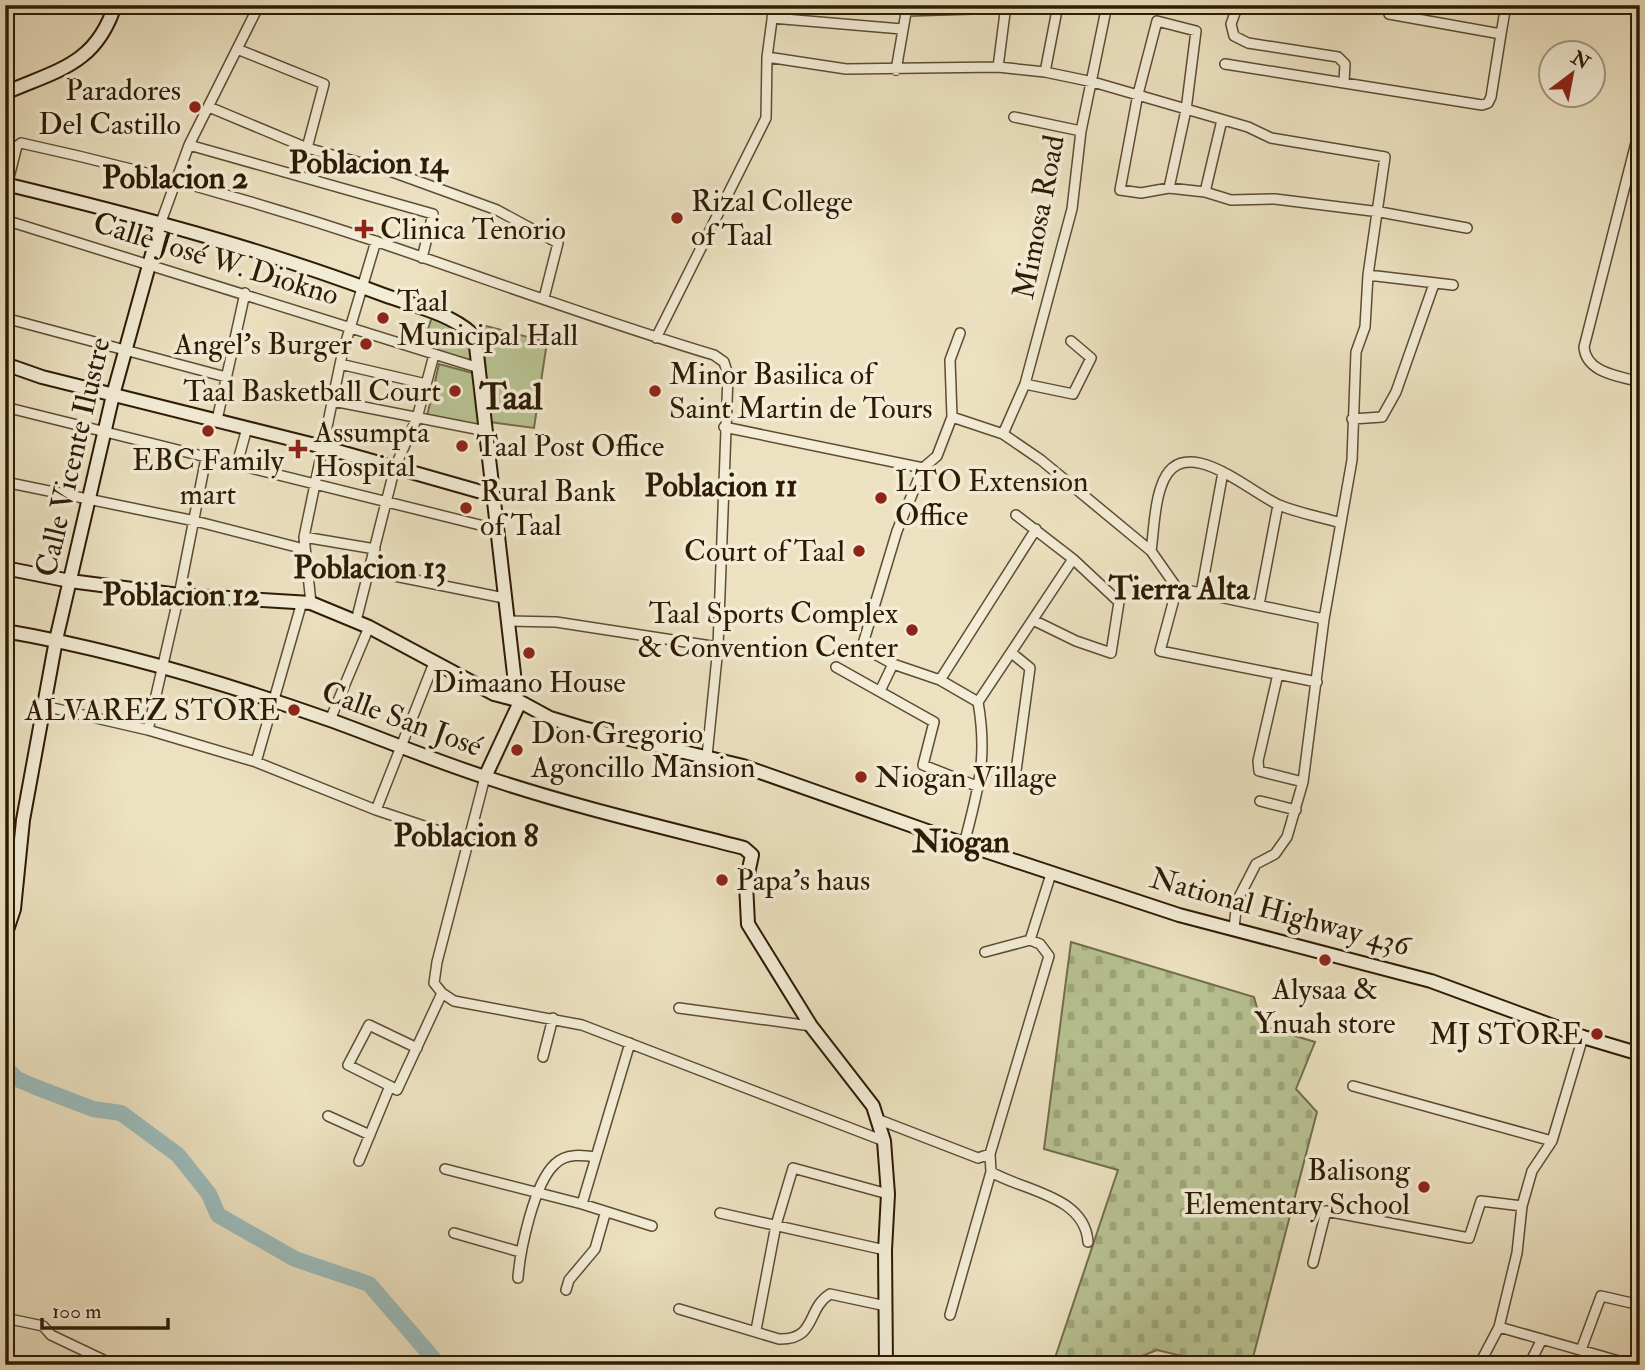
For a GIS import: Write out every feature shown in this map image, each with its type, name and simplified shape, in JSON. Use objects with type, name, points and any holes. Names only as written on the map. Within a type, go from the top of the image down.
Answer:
[{"type":"main road","points":[[5,93],[86,56],[96,45],[115,5]]},
{"type":"main road","points":[[6,185],[161,222],[361,286],[466,328],[475,338],[518,702],[485,778]]},
{"type":"main road","name":"Calle Vicente Ilustre","points":[[5,936],[14,909],[23,820],[56,640],[113,395],[147,264],[161,222]]},
{"type":"main road","points":[[5,364],[42,377],[323,447],[492,495]]},
{"type":"main road","name":"National Highway 436","points":[[5,568],[70,582],[179,595],[307,603],[369,627],[494,694],[518,702],[550,718],[707,756],[1179,915],[1431,981],[1583,1037],[1640,1054]]},
{"type":"main road","name":"Calle San José","points":[[5,631],[56,640],[162,668],[274,701],[485,778],[584,809],[744,848],[752,855],[746,883],[748,924],[811,1026]]},
{"type":"main road","points":[[811,1026],[873,1106],[884,1141],[888,1194],[885,1250],[886,1365]]},
{"type":"street","points":[[161,222],[189,145],[259,5]]},
{"type":"street","points":[[656,338],[765,118],[767,57],[775,5]]},
{"type":"street","points":[[1045,72],[1058,5]]},
{"type":"street","name":"Mimosa Road","points":[[1003,434],[1025,384],[1072,209],[1081,131],[1107,5]]},
{"type":"street","points":[[1238,5],[1231,24],[1234,36],[1248,43],[1338,57],[1346,64],[1344,82]]},
{"type":"street","points":[[1225,64],[1482,105],[1488,103],[1491,97],[1506,5]]},
{"type":"street","points":[[896,70],[907,8],[1006,7],[998,68]]},
{"type":"street","points":[[1389,14],[1501,34]]},
{"type":"street","points":[[772,18],[902,29]]},
{"type":"street","points":[[1169,188],[1186,110],[1196,31],[1157,22],[1138,94],[1120,190],[1141,193],[1169,188],[1205,192],[1231,200],[1275,199],[1380,212],[1467,228]]},
{"type":"street","points":[[237,49],[324,84],[307,148]]},
{"type":"street","points":[[767,57],[846,69],[998,68],[1045,72],[1138,94],[1271,138],[1385,157],[1380,212],[1368,275],[1365,327],[1356,352],[1352,460],[1324,619],[1303,782],[1287,837],[1275,854],[1256,864],[1237,901],[1234,928]]},
{"type":"street","points":[[209,107],[307,148],[387,170],[497,210],[558,243],[544,298]]},
{"type":"street","points":[[1014,117],[1081,131]]},
{"type":"street","points":[[1205,192],[1222,120]]},
{"type":"street","points":[[1640,127],[1584,346],[1587,359],[1598,370],[1640,382]]},
{"type":"street","points":[[6,185],[17,146],[21,143],[174,181],[376,241],[656,338],[714,355],[724,362],[728,375],[718,647],[707,756]]},
{"type":"street","points":[[189,145],[433,214],[422,258]]},
{"type":"street","name":"Calle José W. Diokno","points":[[5,220],[479,368]]},
{"type":"street","points":[[256,762],[307,603],[304,537],[349,327],[376,241]]},
{"type":"street","points":[[1368,275],[1453,285]]},
{"type":"street","points":[[1352,419],[1382,417],[1396,392],[1434,284]]},
{"type":"street","points":[[217,420],[245,293]]},
{"type":"street","points":[[5,318],[124,352],[226,377]]},
{"type":"street","points":[[961,333],[950,360],[952,417],[937,456],[923,468],[897,530],[862,647],[916,674],[940,680],[978,702]]},
{"type":"street","points":[[1025,384],[1073,394],[1091,358],[1071,341]]},
{"type":"street","points":[[356,621],[395,467],[418,418],[434,355]]},
{"type":"street","points":[[340,364],[426,384]]},
{"type":"street","points":[[333,401],[486,431]]},
{"type":"street","points":[[5,407],[496,528]]},
{"type":"street","points":[[952,417],[1003,434],[1041,460],[1151,551],[1177,588],[1324,619]]},
{"type":"street","points":[[724,427],[923,468]]},
{"type":"street","points":[[237,464],[247,428]]},
{"type":"street","points":[[148,730],[195,521],[206,458]]},
{"type":"street","points":[[1151,551],[1161,485],[1175,467],[1189,462],[1205,462],[1278,505],[1341,523]]},
{"type":"street","points":[[1201,593],[1223,472]]},
{"type":"street","points":[[5,482],[195,521],[304,549]]},
{"type":"street","points":[[1259,605],[1278,505]]},
{"type":"street","points":[[1016,515],[1073,559],[1119,602],[1111,653],[1076,641],[1033,620]]},
{"type":"street","points":[[940,680],[1036,528]]},
{"type":"street","points":[[304,537],[375,549]]},
{"type":"street","points":[[964,844],[983,771],[984,736],[978,702],[1013,654],[1073,559]]},
{"type":"street","points":[[370,571],[504,598]]},
{"type":"street","points":[[1177,588],[1160,651],[1317,682]]},
{"type":"street","points":[[507,621],[556,622],[718,647]]},
{"type":"street","points":[[330,720],[369,627]]},
{"type":"street","points":[[983,771],[1016,771],[1030,668],[1013,654]]},
{"type":"street","points":[[376,810],[434,663]]},
{"type":"street","points":[[880,691],[893,664]]},
{"type":"street","points":[[836,667],[934,722],[923,765],[979,788]]},
{"type":"street","points":[[1278,674],[1258,761],[1259,771],[1303,782]]},
{"type":"street","points":[[44,706],[148,730],[256,762],[376,810],[466,840]]},
{"type":"street","points":[[485,778],[466,840],[436,962],[434,983],[442,993],[470,1005],[526,1016],[553,1018],[630,1043],[884,1141]]},
{"type":"street","points":[[1260,801],[1296,810]]},
{"type":"street","points":[[1030,940],[1051,874]]},
{"type":"street","points":[[950,1315],[991,1172],[990,1154],[1049,956],[1040,944],[1030,940],[985,952]]},
{"type":"street","points":[[417,1048],[369,1025],[348,1065],[397,1090],[417,1048],[442,993]]},
{"type":"street","points":[[680,1008],[811,1026]]},
{"type":"street","points":[[543,1057],[553,1018]]},
{"type":"street","points":[[1479,1365],[1499,1327],[1517,1253],[1522,1206],[1532,1171],[1552,1141],[1583,1037]]},
{"type":"street","points":[[582,1204],[630,1043]]},
{"type":"street","points":[[359,1161],[390,1086]]},
{"type":"street","points":[[1353,1086],[1552,1141]]},
{"type":"street","points":[[328,1116],[370,1135]]},
{"type":"street","points":[[877,1119],[978,1158],[990,1154]]},
{"type":"street","points":[[517,1278],[520,1252],[537,1194],[555,1163],[576,1154],[596,1157]]},
{"type":"street","points":[[756,1330],[776,1225],[793,1168],[888,1194]]},
{"type":"street","points":[[445,1169],[582,1204],[605,1214],[652,1226]]},
{"type":"street","points":[[991,1172],[1077,1212],[1087,1229],[1088,1242]]},
{"type":"street","points":[[1313,1263],[1326,1211],[1469,1238],[1481,1201],[1522,1206]]},
{"type":"street","points":[[720,1213],[885,1250]]},
{"type":"street","points":[[566,1290],[569,1280],[595,1249],[605,1214]]},
{"type":"street","points":[[454,1233],[520,1252]]},
{"type":"street","points":[[679,1309],[779,1339],[792,1339],[804,1332],[823,1298],[830,1294],[886,1306]]},
{"type":"street","points":[[1581,1350],[1601,1296],[1640,1305]]},
{"type":"street","points":[[5,1318],[43,1326],[51,1335],[114,1365]]},
{"type":"street","points":[[1499,1327],[1633,1365]]},
{"type":"street","points":[[1529,1365],[1542,1339]]},
{"type":"green space","points":[[432,317],[458,328],[470,339],[472,361],[422,347]]},
{"type":"green space","points":[[482,325],[547,342],[534,428],[490,422]]},
{"type":"green space","points":[[439,364],[476,374],[482,428],[427,416]]},
{"type":"green space","points":[[1071,942],[1254,997],[1262,1026],[1315,1042],[1296,1089],[1317,1112],[1251,1365],[1220,1365],[1157,1350],[1119,1365],[1055,1358],[1118,1170],[1044,1149]]},
{"type":"waterway","points":[[5,1067],[17,1079],[33,1086],[93,1109],[121,1113],[178,1155],[209,1194],[218,1215],[295,1259],[369,1284],[439,1365]]},
{"type":"place","name":"Paradores Del Castillo","points":[[195,107]]},
{"type":"place","name":"Rizal College of Taal","points":[[677,218]]},
{"type":"place","name":"Clinica Tenorio","points":[[364,229]]},
{"type":"place","name":"Taal Municipal Hall","points":[[383,318]]},
{"type":"place","name":"Angel's Burger","points":[[366,344]]},
{"type":"place","name":"Taal Basketball Court","points":[[455,391]]},
{"type":"place","name":"Minor Basilica of Saint Martin de Tours","points":[[655,391]]},
{"type":"place","name":"EBC Family mart","points":[[208,431]]},
{"type":"place","name":"Taal Post Office","points":[[462,446]]},
{"type":"place","name":"Assumpta Hospital","points":[[298,449]]},
{"type":"place","name":"LTO Extension Office","points":[[881,498]]},
{"type":"place","name":"Rural Bank of Taal","points":[[466,508]]},
{"type":"place","name":"Court of Taal","points":[[859,551]]},
{"type":"place","name":"Taal Sports Complex & Convention Center","points":[[912,630]]},
{"type":"place","name":"Dimaano House","points":[[529,653]]},
{"type":"place","name":"ALVAREZ STORE","points":[[294,710]]},
{"type":"place","name":"Don Gregorio Agoncillo Mansion","points":[[517,750]]},
{"type":"place","name":"Niogan Village","points":[[861,777]]},
{"type":"place","name":"Papa's haus","points":[[722,880]]},
{"type":"place","name":"Alysaa & Ynuah store","points":[[1325,960]]},
{"type":"place","name":"MJ STORE","points":[[1597,1034]]},
{"type":"place","name":"Balisong Elementary School","points":[[1424,1187]]},
{"type":"district","name":"Poblacion 14","points":[[368,163]]},
{"type":"district","name":"Poblacion 2","points":[[175,178]]},
{"type":"district","name":"Taal","points":[[511,397]]},
{"type":"district","name":"Poblacion 11","points":[[721,486]]},
{"type":"district","name":"Poblacion 13","points":[[370,568]]},
{"type":"district","name":"Tierra Alta","points":[[1179,589]]},
{"type":"district","name":"Poblacion 12","points":[[181,595]]},
{"type":"district","name":"Poblacion 8","points":[[466,836]]},
{"type":"district","name":"Niogan","points":[[961,842]]}]
